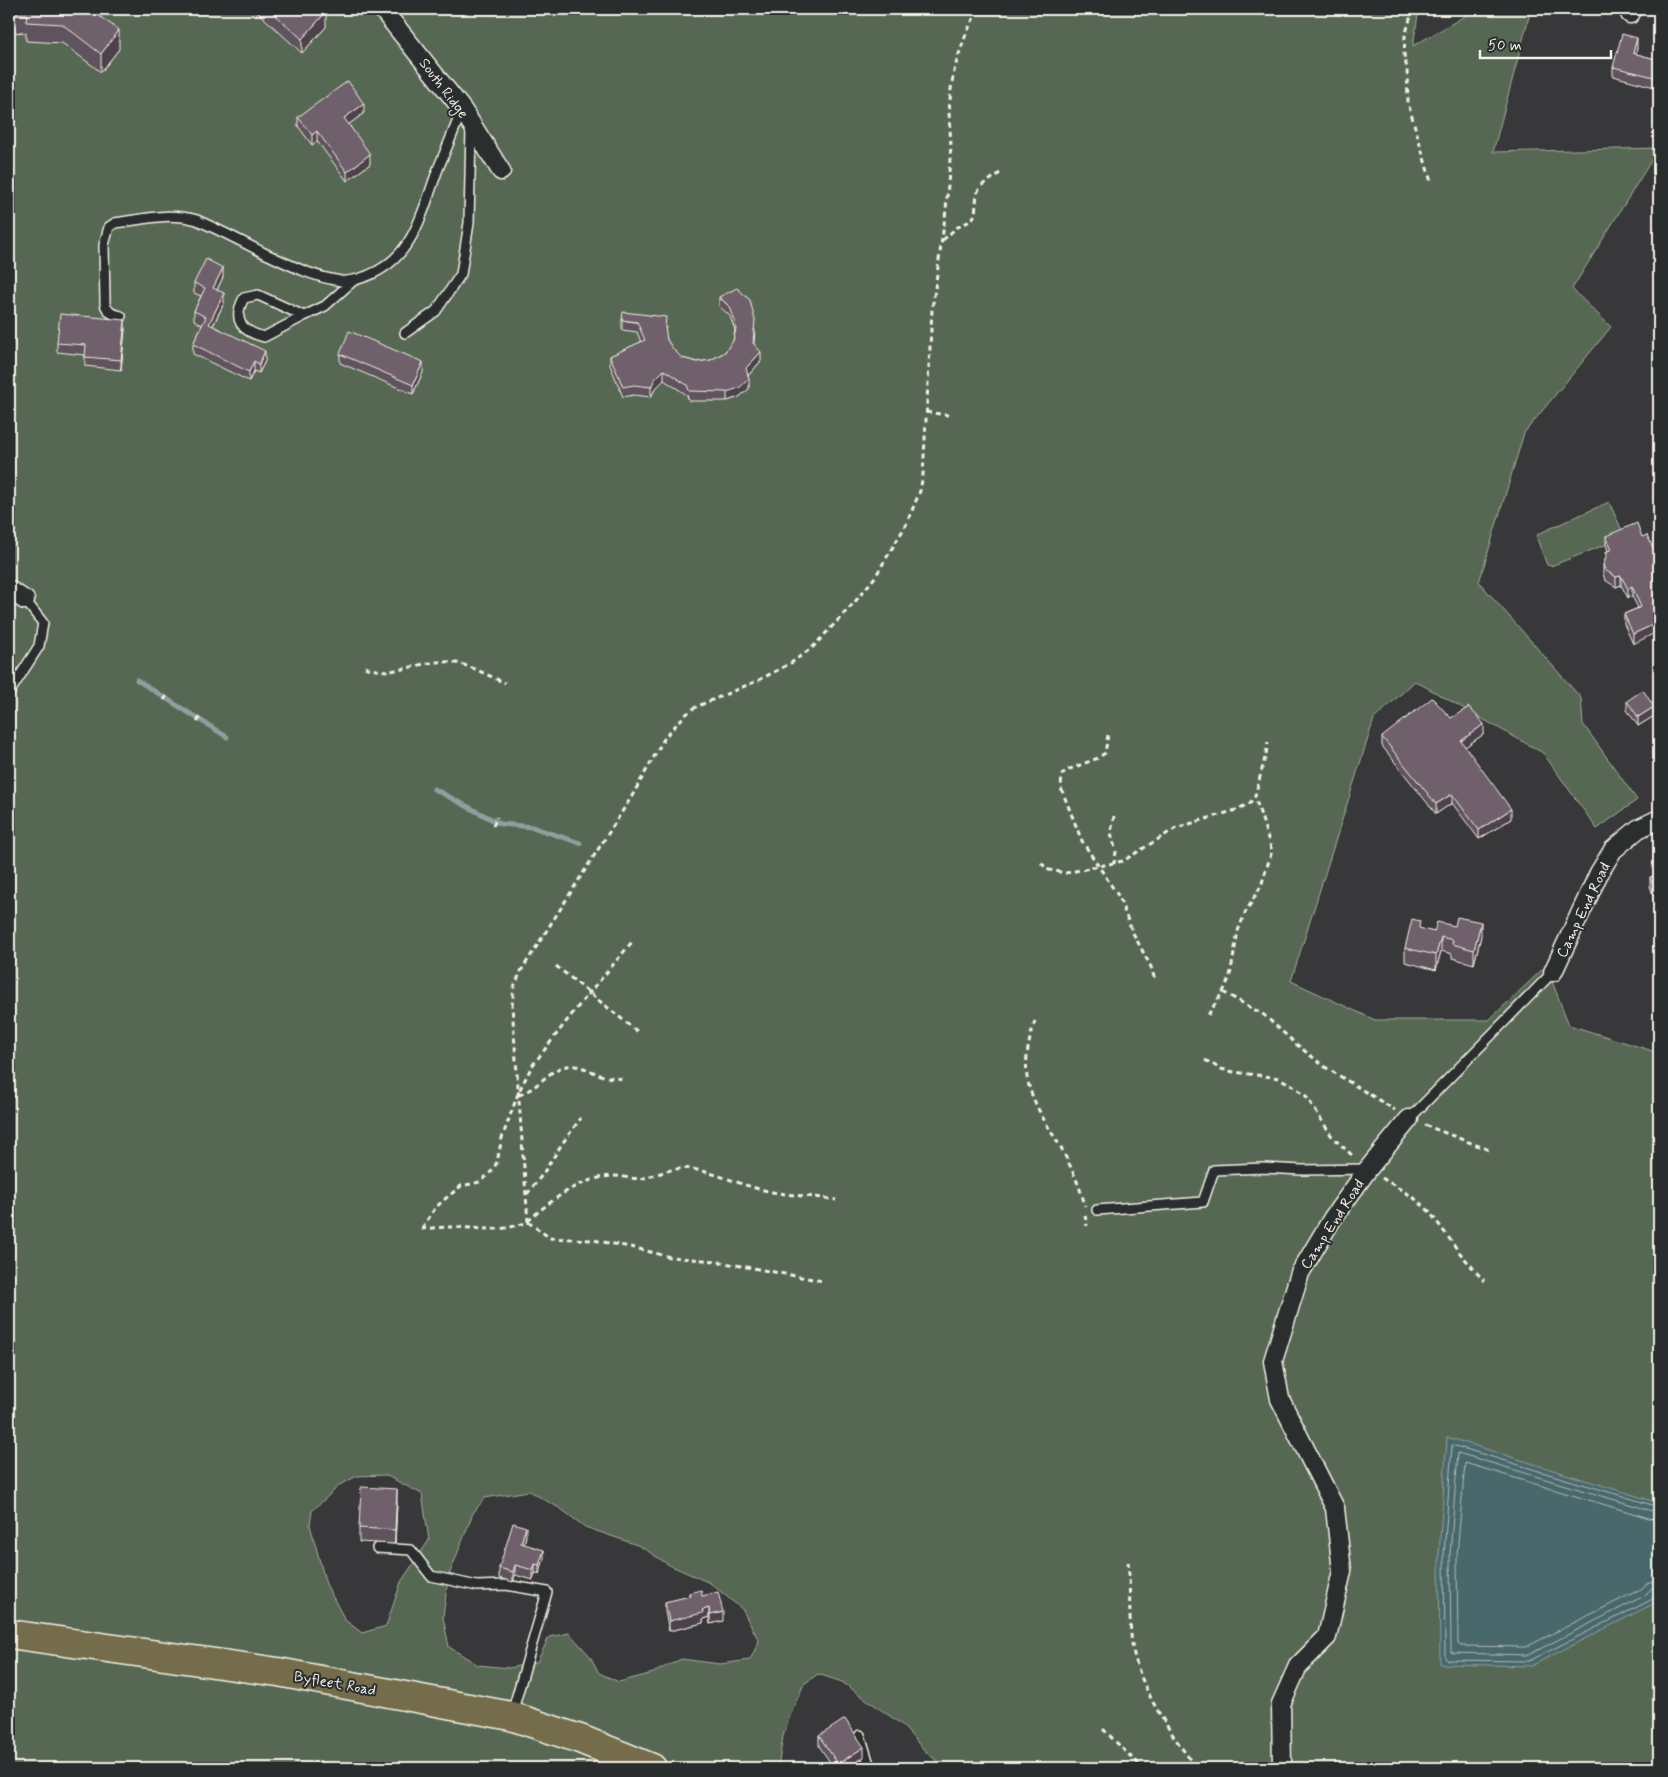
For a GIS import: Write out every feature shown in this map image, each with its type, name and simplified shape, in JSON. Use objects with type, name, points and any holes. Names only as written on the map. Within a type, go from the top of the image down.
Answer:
[{"type":"main road","name":"Byfleet Road","points":[[9,1634],[278,1672],[511,1716],[580,1739],[637,1765]]},
{"type":"street","name":"South Ridge","points":[[382,9],[466,116],[501,171]]},
{"type":"street","points":[[9,590],[25,600]]},
{"type":"street","name":"Camp End Road","points":[[1553,972],[1599,873],[1613,850],[1638,828],[1659,819]]},
{"type":"street","name":"Camp End Road","points":[[1282,1768],[1282,1704],[1298,1666],[1327,1637],[1342,1571],[1335,1508],[1280,1399],[1273,1362],[1300,1273],[1332,1219],[1368,1169],[1409,1119]]},
{"type":"lane","points":[[121,316],[107,311],[105,304],[104,245],[106,232],[115,223],[165,215],[181,216],[197,220],[302,271],[342,281],[353,281],[377,272],[392,262],[415,232],[439,167],[454,134],[466,116]]},
{"type":"lane","points":[[405,333],[436,311],[461,274],[469,223],[466,116]]},
{"type":"lane","points":[[304,316],[258,295],[244,298],[238,315],[240,324],[245,330],[264,337],[325,306],[353,281]]},
{"type":"lane","points":[[9,693],[38,646],[43,623],[25,600]]},
{"type":"lane","name":"Camp End Road","points":[[1409,1119],[1553,972]]},
{"type":"lane","points":[[1097,1210],[1203,1202],[1214,1170],[1263,1168],[1302,1170],[1368,1169]]},
{"type":"lane","points":[[377,1548],[411,1550],[431,1576],[477,1586],[506,1584],[547,1592],[511,1716]]},
{"type":"lane","points":[[860,1735],[869,1764],[868,1768]]},
{"type":"path","points":[[528,1222],[512,1006],[514,988],[521,971],[632,796],[665,737],[685,715],[696,707],[758,680],[791,663],[813,647],[854,603],[875,577],[906,525],[920,491],[923,475],[934,287],[943,240],[951,146],[950,112],[954,70],[966,34],[978,9]]},
{"type":"path","points":[[1413,9],[1405,36],[1404,55],[1407,69],[1408,103],[1431,182]]},
{"type":"path","points":[[943,240],[956,228],[970,221],[975,215],[977,194],[981,186],[1000,173]]},
{"type":"path","points":[[926,412],[948,415]]},
{"type":"path","points":[[365,667],[387,672],[438,662],[452,662],[505,683]]},
{"type":"path","points":[[164,700],[167,695]]},
{"type":"path","points":[[197,722],[200,717]]},
{"type":"path","points":[[1108,735],[1105,753],[1098,758],[1065,771],[1062,775],[1061,788],[1082,841],[1119,897],[1132,931],[1151,967],[1155,980]]},
{"type":"path","points":[[1041,863],[1049,870],[1066,873],[1114,864],[1139,852],[1176,828],[1236,810],[1250,802],[1255,796],[1268,742]]},
{"type":"path","points":[[1208,1015],[1223,992],[1230,976],[1238,931],[1245,913],[1262,886],[1272,851],[1255,796]]},
{"type":"path","points":[[1114,816],[1111,833],[1116,852],[1114,864]]},
{"type":"path","points":[[492,826],[497,817]]},
{"type":"path","points":[[632,942],[532,1066],[519,1091],[493,1170],[480,1182],[461,1186],[436,1207],[421,1229],[454,1227],[498,1230],[513,1227],[528,1222],[560,1196],[584,1183],[614,1176],[641,1179],[670,1170],[690,1169],[768,1192],[836,1200]]},
{"type":"path","points":[[556,966],[638,1032]]},
{"type":"path","points":[[1223,992],[1264,1015],[1325,1067],[1409,1119],[1489,1150]]},
{"type":"path","points":[[1034,1021],[1029,1040],[1027,1078],[1036,1104],[1059,1145],[1080,1189],[1085,1205],[1087,1226]]},
{"type":"path","points":[[1205,1060],[1234,1072],[1279,1078],[1306,1096],[1333,1138],[1368,1169],[1413,1197],[1429,1211],[1460,1253],[1484,1281]]},
{"type":"path","points":[[519,1096],[530,1091],[558,1068],[569,1066],[584,1067],[604,1076],[623,1079]]},
{"type":"path","points":[[527,1195],[581,1118]]},
{"type":"path","points":[[528,1222],[550,1238],[593,1240],[670,1257],[714,1261],[823,1281]]},
{"type":"path","points":[[1128,1562],[1133,1650],[1140,1675],[1164,1720],[1196,1768]]},
{"type":"path","points":[[1103,1729],[1134,1760],[1146,1768]]},
{"type":"green space","points":[[9,9],[1419,9],[1413,46],[1477,9],[1531,9],[1493,152],[1659,148],[1572,289],[1611,327],[1524,433],[1479,582],[1581,698],[1583,724],[1637,800],[1597,829],[1543,753],[1415,681],[1374,719],[1291,981],[1375,1020],[1489,1020],[1546,966],[1569,1025],[1659,1053],[1659,1768],[945,1768],[926,1752],[901,1724],[842,1682],[818,1674],[804,1684],[792,1710],[783,1736],[778,1768],[9,1768]],"holes":[[[385,1475],[422,1494],[429,1540],[401,1582],[386,1626],[362,1633],[345,1620],[326,1584],[310,1525],[312,1511],[340,1485],[357,1476]],[[529,1491],[561,1509],[585,1527],[640,1546],[669,1565],[710,1583],[742,1609],[759,1641],[750,1660],[720,1664],[681,1659],[653,1673],[619,1682],[599,1673],[590,1656],[569,1633],[549,1637],[537,1662],[509,1668],[478,1665],[449,1647],[443,1617],[448,1578],[473,1513],[485,1498]]]},
{"type":"green space","points":[[1609,502],[1625,537],[1551,566],[1547,565],[1537,539],[1538,534]]},
{"type":"water","points":[[1447,1437],[1659,1503],[1659,1595],[1655,1603],[1531,1666],[1440,1664],[1439,1554]]},
{"type":"building","points":[[9,9],[89,9],[119,30],[101,54],[62,24],[26,22],[27,14],[9,13]]},
{"type":"building","points":[[269,9],[322,9],[326,12],[302,39]]},
{"type":"building","points":[[1622,34],[1637,38],[1633,53],[1659,60],[1658,78],[1613,67]]},
{"type":"building","points":[[348,81],[364,104],[344,118],[370,154],[347,172],[317,131],[312,135],[298,117]]},
{"type":"building","points":[[206,259],[223,268],[213,288],[224,293],[209,324],[265,351],[259,364],[254,361],[249,372],[193,344],[206,317],[194,311],[205,288],[194,283]]},
{"type":"building","points":[[737,288],[750,300],[755,320],[753,343],[761,352],[746,368],[749,379],[739,388],[727,392],[689,391],[687,385],[664,370],[655,379],[651,387],[634,385],[623,387],[610,356],[645,340],[637,322],[622,320],[623,312],[666,317],[667,340],[682,358],[697,362],[711,360],[725,352],[733,341],[736,329],[735,321],[730,307],[719,297]]},
{"type":"building","points":[[60,314],[125,320],[121,360],[85,357],[86,345],[57,343]]},
{"type":"building","points":[[349,331],[423,362],[413,385],[340,354]]},
{"type":"building","points":[[1637,523],[1642,537],[1647,535],[1658,559],[1653,562],[1659,575],[1659,622],[1633,634],[1624,614],[1641,607],[1632,586],[1628,589],[1621,576],[1616,577],[1605,570],[1603,565],[1607,555],[1606,552],[1612,549],[1606,536]]},
{"type":"building","points":[[1643,690],[1654,707],[1638,717],[1627,701]]},
{"type":"building","points":[[1432,698],[1451,718],[1469,707],[1484,724],[1461,741],[1511,809],[1479,830],[1452,794],[1436,804],[1382,737]]},
{"type":"building","points":[[1659,874],[1659,904],[1650,877]]},
{"type":"building","points":[[1457,917],[1481,922],[1474,950],[1452,944],[1453,940],[1441,937],[1436,955],[1405,948],[1412,919],[1420,921],[1419,928],[1434,932],[1437,922],[1455,926]]},
{"type":"building","points":[[361,1487],[397,1489],[395,1530],[359,1528]]},
{"type":"building","points":[[513,1523],[526,1527],[521,1543],[544,1550],[539,1565],[535,1564],[533,1570],[515,1565],[513,1572],[499,1568]]},
{"type":"building","points":[[701,1590],[702,1596],[718,1592],[723,1612],[710,1615],[709,1608],[702,1610],[703,1613],[669,1621],[665,1602],[690,1596],[689,1593]]},
{"type":"building","points":[[845,1719],[864,1747],[838,1764],[819,1736]]},
{"type":"waterway","points":[[137,680],[227,737]]},
{"type":"waterway","points":[[434,789],[501,824],[532,827],[580,843]]}]
